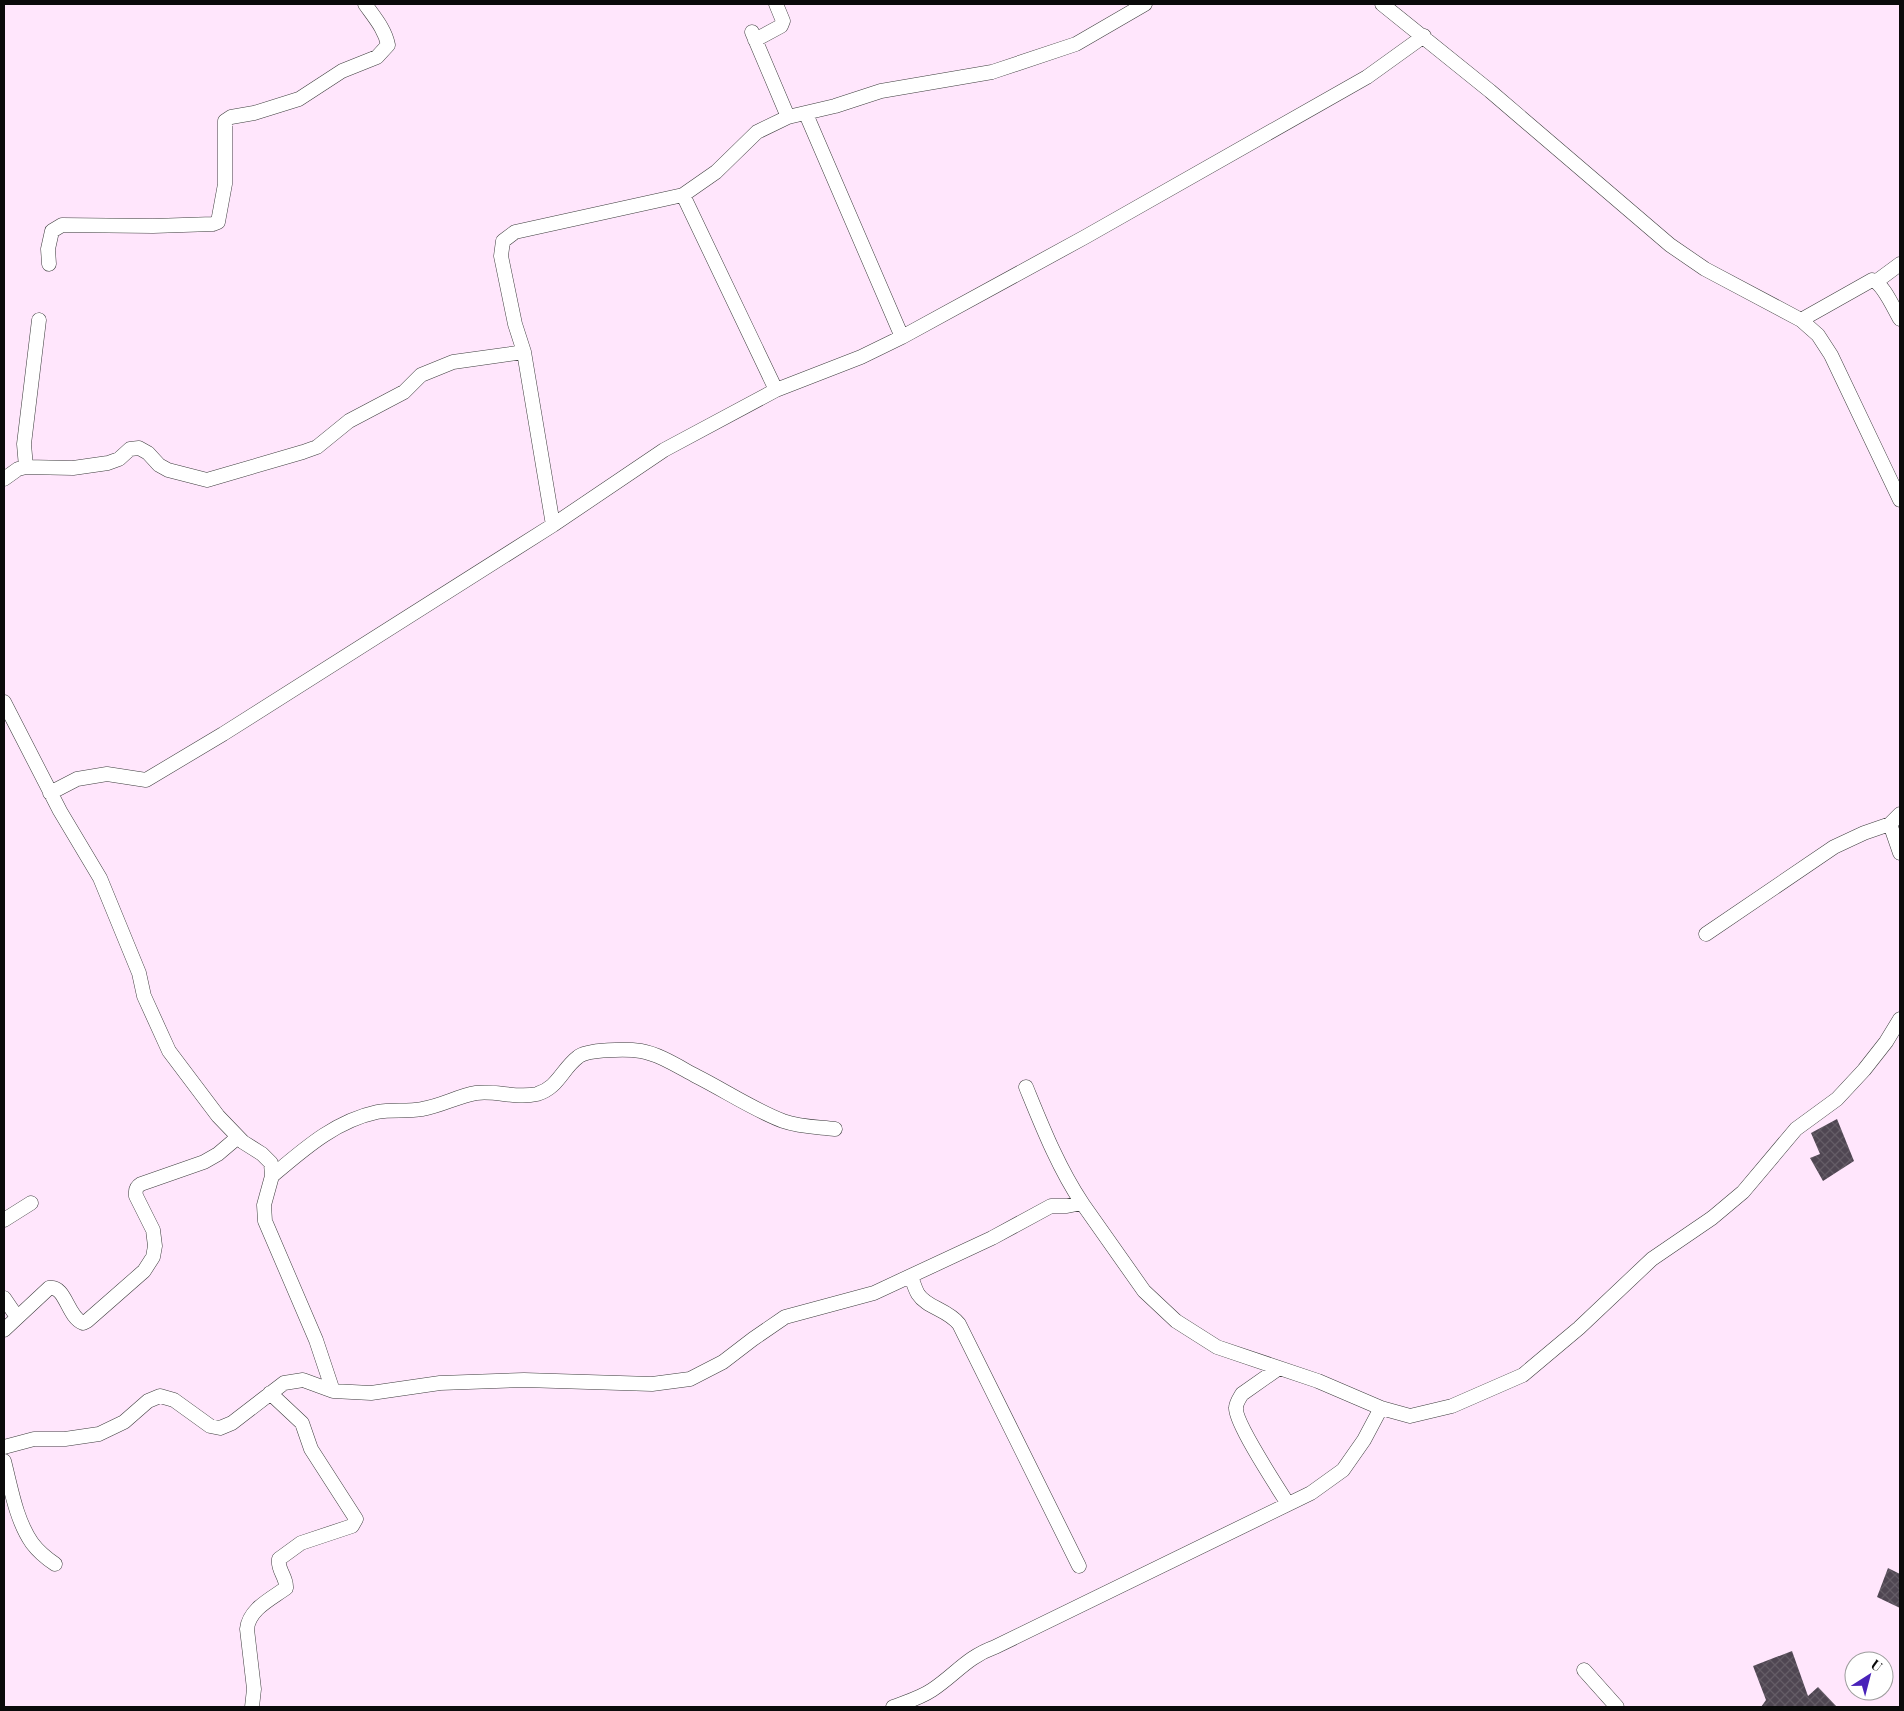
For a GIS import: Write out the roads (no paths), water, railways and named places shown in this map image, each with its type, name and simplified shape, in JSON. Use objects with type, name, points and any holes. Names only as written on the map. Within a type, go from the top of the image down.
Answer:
[{"type":"street","points":[[49,264],[48,249],[52,231],[62,225],[152,226],[213,224],[218,222],[224,184],[225,121],[232,117],[254,113],[299,99],[342,71],[377,57],[388,46],[387,40],[379,24],[365,4]]},
{"type":"street","points":[[776,4],[783,21],[781,26],[753,36],[788,118]]},
{"type":"street","points":[[553,525],[524,352],[514,324],[501,256],[504,241],[515,232],[683,195],[716,172],[757,132],[788,118],[881,90],[992,72],[1076,44],[1145,4]]},
{"type":"street","points":[[1382,4],[1424,36],[1670,245],[1705,269],[1801,320],[1818,335],[1831,355],[1900,500]]},
{"type":"street","points":[[50,793],[77,780],[107,774],[146,780],[223,734],[553,525],[664,450],[776,390],[860,357],[902,338],[1367,77],[1424,36]]},
{"type":"street","points":[[806,114],[902,338]]},
{"type":"street","points":[[683,195],[776,390]]},
{"type":"street","points":[[1801,320],[1872,280],[1877,281],[1900,264]]},
{"type":"street","points":[[1877,281],[1900,318]]},
{"type":"street","points":[[26,467],[24,444],[39,320]]},
{"type":"street","points":[[4,479],[18,469],[26,467],[74,468],[108,463],[119,459],[130,449],[139,448],[168,470],[207,480],[317,447],[349,420],[404,392],[421,375],[445,365],[453,362],[524,352]]},
{"type":"street","points":[[4,702],[50,793],[100,878],[139,973],[144,996],[169,1051],[218,1116],[243,1142],[262,1154],[271,1163],[272,1176],[264,1205],[265,1221],[316,1340],[333,1391]]},
{"type":"street","points":[[1706,934],[1834,847],[1864,833],[1890,824],[1900,814]]},
{"type":"street","points":[[1890,824],[1900,854]]},
{"type":"street","points":[[1026,1087],[1046,1136],[1071,1186],[1144,1291],[1176,1321],[1217,1347],[1318,1381],[1381,1408],[1410,1416],[1452,1406],[1523,1375],[1579,1328],[1652,1259],[1712,1218],[1743,1192],[1796,1129],[1837,1098],[1864,1070],[1886,1042],[1900,1019]]},
{"type":"street","points":[[272,1176],[318,1138],[360,1116],[379,1112],[424,1109],[477,1093],[512,1096],[534,1094],[548,1090],[577,1058],[586,1053],[642,1051],[685,1070],[783,1121],[802,1126],[835,1129]]},
{"type":"street","points":[[4,1330],[48,1288],[52,1287],[60,1291],[75,1319],[83,1323],[87,1321],[144,1271],[154,1257],[153,1230],[136,1196],[135,1190],[137,1187],[204,1162],[218,1154],[238,1136]]},
{"type":"street","points":[[4,1447],[34,1439],[65,1439],[99,1434],[124,1422],[148,1401],[160,1396],[174,1400],[210,1426],[220,1428],[232,1423],[284,1383],[303,1380],[333,1391],[371,1393],[440,1383],[524,1380],[652,1384],[690,1379],[723,1362],[785,1317],[874,1293],[992,1238],[1051,1206],[1067,1206],[1082,1202]]},
{"type":"street","points":[[4,1220],[31,1203]]},
{"type":"street","points":[[911,1276],[916,1291],[923,1300],[950,1314],[959,1324],[1079,1566]]},
{"type":"street","points":[[4,1298],[17,1317]]},
{"type":"street","points":[[1279,1368],[1242,1394],[1236,1410],[1246,1434],[1288,1504]]},
{"type":"street","points":[[252,1707],[254,1689],[247,1628],[248,1620],[252,1613],[286,1588],[286,1583],[279,1566],[279,1559],[301,1543],[352,1526],[356,1519],[311,1449],[302,1422],[270,1393]]},
{"type":"street","points":[[893,1707],[932,1690],[965,1662],[981,1652],[996,1647],[1311,1493],[1343,1470],[1364,1440],[1381,1408]]},
{"type":"street","points":[[4,1461],[22,1524],[31,1541],[40,1552],[55,1564]]},
{"type":"street","points":[[1584,1670],[1617,1707]]}]
